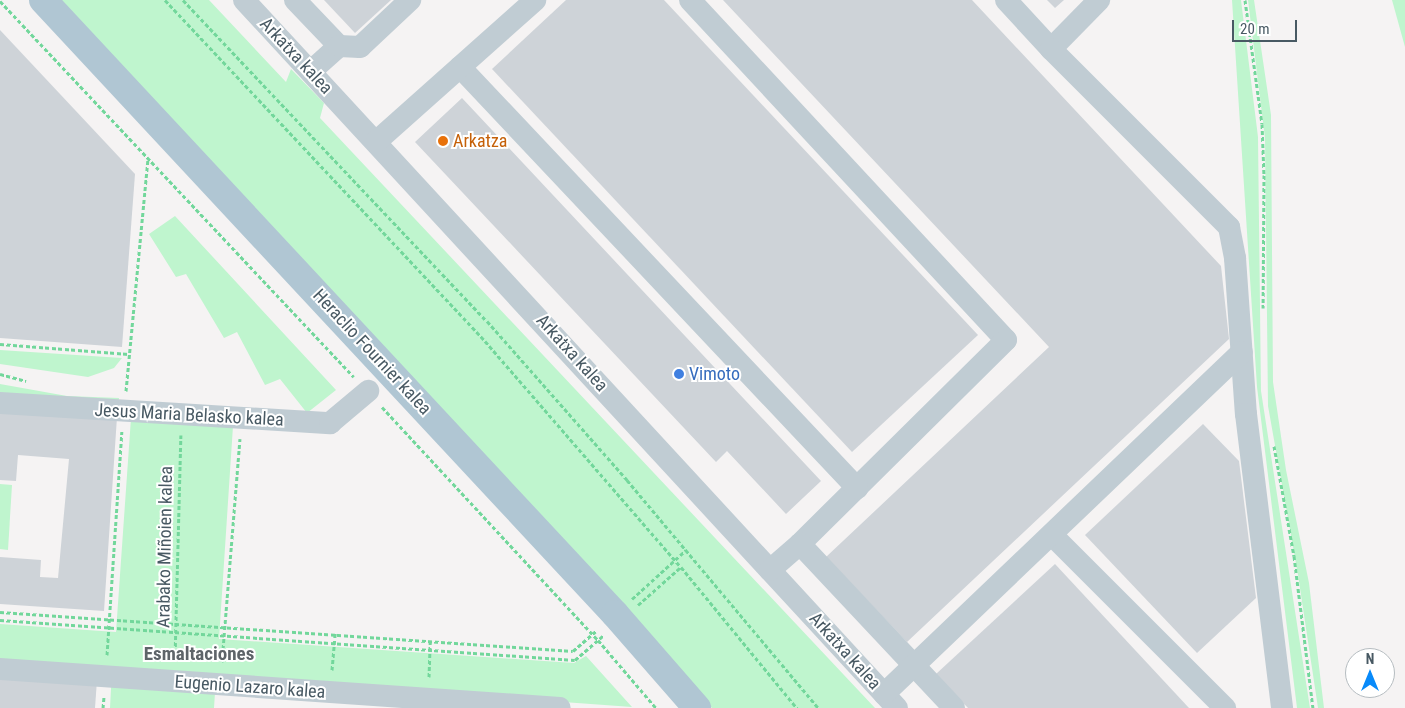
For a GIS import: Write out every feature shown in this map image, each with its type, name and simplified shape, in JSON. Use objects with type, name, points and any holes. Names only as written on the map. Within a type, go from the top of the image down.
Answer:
[{"type":"main road","name":"Heraclio Fournier kalea","points":[[42,0],[618,617],[697,708]]},
{"type":"street","name":"Arkatxa kalea","points":[[244,0],[377,141],[890,701]]},
{"type":"street","points":[[295,0],[339,46],[360,47],[410,0]]},
{"type":"street","points":[[377,141],[535,0]]},
{"type":"street","points":[[690,0],[1006,340],[800,544],[770,570]]},
{"type":"street","points":[[1006,0],[1051,49],[1229,227],[1235,258],[1242,352],[1282,708]]},
{"type":"street","points":[[1051,49],[1099,0]]},
{"type":"street","points":[[311,72],[339,46]]},
{"type":"street","points":[[460,67],[857,488]]},
{"type":"street","points":[[890,701],[915,666],[1242,352]]},
{"type":"street","name":"Jesus Maria Belasko kalea","points":[[0,403],[330,423],[368,392]]},
{"type":"street","points":[[1052,535],[1226,708]]},
{"type":"street","points":[[800,544],[954,708]]},
{"type":"street","name":"Eugenio Lazaro kalea","points":[[0,669],[560,708]]},
{"type":"path","points":[[164,0],[485,341],[681,567],[797,708]]},
{"type":"path","points":[[183,0],[487,322],[686,550],[818,708]]},
{"type":"path","points":[[1244,0],[1262,124],[1264,175],[1263,313]]},
{"type":"path","points":[[0,2],[368,392],[598,640],[656,708]]},
{"type":"path","points":[[0,344],[129,354]]},
{"type":"path","name":"Arabako Miñoien kalea","points":[[172,681],[178,632],[182,415]]},
{"type":"path","points":[[221,685],[241,419]]},
{"type":"path","points":[[1273,439],[1294,556],[1313,708]]},
{"type":"path","points":[[0,620],[574,660],[598,640],[618,617],[686,550]]},
{"type":"path","points":[[0,612],[573,651],[592,634],[618,617],[681,567]]},
{"type":"path","points":[[428,699],[430,641]]},
{"type":"green space","points":[[60,0],[209,0],[286,82],[291,69],[324,103],[320,118],[875,708],[712,708],[636,619]]},
{"type":"green space","points":[[1232,0],[1241,0],[1258,137],[1261,391],[1310,708],[1297,708],[1257,387]]},
{"type":"green space","points":[[1248,0],[1254,0],[1271,115],[1273,382],[1286,470],[1309,583],[1324,708],[1318,708],[1298,575],[1268,406],[1265,138]]},
{"type":"green space","points":[[1392,0],[1405,0],[1405,47]]},
{"type":"green space","points":[[175,216],[336,390],[307,413],[280,379],[265,385],[237,332],[224,338],[186,274],[176,277],[149,234]]},
{"type":"green space","points":[[0,350],[122,358],[114,368],[88,377],[0,364]]},
{"type":"green space","points":[[0,384],[67,396],[119,398],[118,406],[0,397]]},
{"type":"green space","points":[[131,418],[233,426],[219,639],[574,663],[586,656],[632,707],[216,677],[214,708],[110,708],[112,670],[0,662],[0,624],[116,632]]},
{"type":"green space","points":[[0,484],[12,485],[8,550],[0,549]]},
{"type":"building","points":[[324,0],[391,0],[355,33]]},
{"type":"building","points":[[566,0],[664,0],[978,335],[852,452],[492,69]]},
{"type":"building","points":[[723,0],[972,0],[1221,266],[1229,339],[907,642],[826,557],[1049,347]]},
{"type":"building","points":[[1047,0],[1064,0],[1055,8]]},
{"type":"building","points":[[0,30],[135,174],[122,347],[0,338]]},
{"type":"building","points":[[462,98],[821,481],[786,514],[727,451],[716,462],[415,142]]},
{"type":"building","points":[[0,409],[117,417],[104,611],[0,604],[0,557],[41,560],[40,577],[58,578],[69,459],[18,455],[16,481],[0,480]]},
{"type":"building","points":[[1203,424],[1239,461],[1256,598],[1197,653],[1085,535]]},
{"type":"building","points":[[1055,564],[1189,708],[968,708],[936,674]]},
{"type":"building","points":[[0,674],[97,680],[95,708],[0,708]]},
{"type":"place","name":"Arkatza","points":[[443,141]]},
{"type":"place","name":"Vimoto","points":[[679,374]]},
{"type":"district","name":"Esmaltaciones","points":[[199,654]]}]
